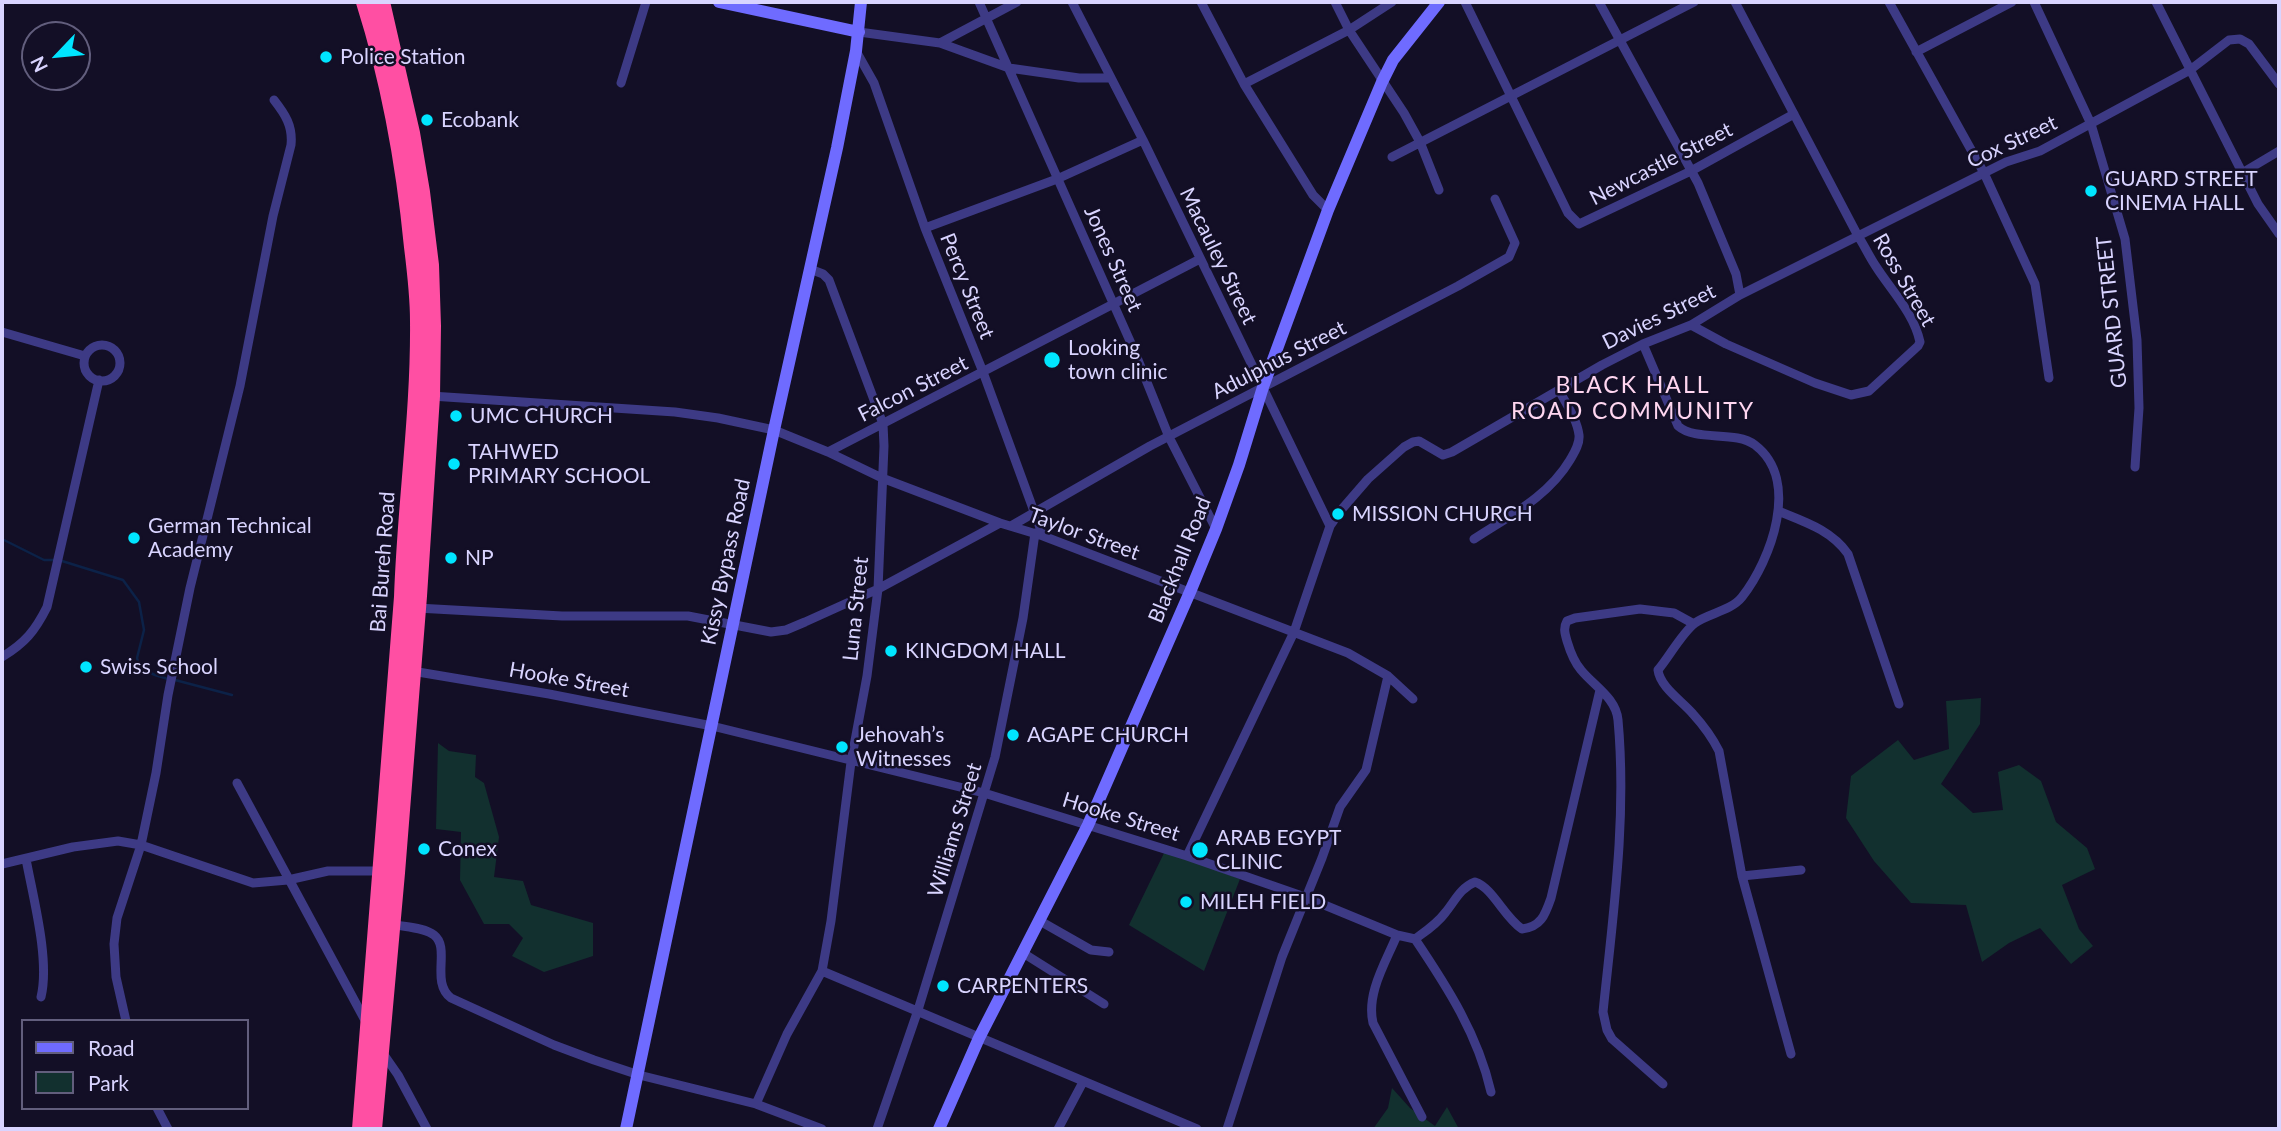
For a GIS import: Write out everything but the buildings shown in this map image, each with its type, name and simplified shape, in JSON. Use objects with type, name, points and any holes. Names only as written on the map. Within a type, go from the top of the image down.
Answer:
[{"type":"highway","points":[[372,2],[409,121],[430,265],[432,326],[431,396],[417,608],[389,872],[390,924],[373,1129]]},
{"type":"highway","name":"Bai Bureh Road","points":[[360,1129],[369,1027],[389,872],[405,552],[415,439],[419,320],[407,185],[372,2]]},
{"type":"main road","points":[[719,2],[859,32]]},
{"type":"main road","name":"Kissy Bypass Road","points":[[626,1129],[642,1075],[733,624],[856,51],[861,2]]},
{"type":"main road","name":"Blackhall Road","points":[[939,1129],[979,1038],[1088,825],[1216,529],[1263,387],[1328,210],[1382,82],[1393,60],[1439,2]]},
{"type":"street","points":[[621,83],[646,2]]},
{"type":"street","name":"Jones Street","points":[[979,2],[1114,303],[1169,437],[1216,529]]},
{"type":"street","points":[[940,43],[1017,2]]},
{"type":"street","name":"Macauley Street","points":[[1072,2],[1143,140],[1330,526]]},
{"type":"street","points":[[1201,2],[1244,84],[1313,195],[1328,210]]},
{"type":"street","points":[[1335,2],[1349,30],[1404,113],[1420,142],[1439,190]]},
{"type":"street","points":[[1244,84],[1349,30],[1392,2]]},
{"type":"street","name":"Newcastle Street","points":[[1465,2],[1568,214],[1578,224],[1691,171],[1794,114]]},
{"type":"street","name":"Davies Street","points":[[1330,526],[1368,479],[1404,447],[1419,441],[1443,455],[1452,452],[1602,365],[1643,344],[1691,325],[1740,295],[1736,274],[1691,171],[1599,2]]},
{"type":"street","points":[[1392,157],[1693,2]]},
{"type":"street","name":"Ross Street","points":[[1691,325],[1726,344],[1840,393],[1851,395],[1869,391],[1920,342],[1900,301],[1858,236],[1735,2]]},
{"type":"street","points":[[1889,2],[1984,173],[2035,284],[2049,377]]},
{"type":"street","points":[[1916,52],[2012,2]]},
{"type":"street","name":"GUARD STREET","points":[[2034,2],[2091,124],[2125,239],[2137,340],[2139,408],[2135,467]]},
{"type":"street","points":[[2156,2],[2258,204],[2279,234]]},
{"type":"street","points":[[859,32],[940,43],[1009,68],[1079,78],[1111,78]]},
{"type":"street","name":"Cox Street","points":[[1740,295],[2006,162],[2040,151],[2190,70],[2229,40],[2240,39],[2249,44],[2279,84]]},
{"type":"street","name":"Percy Street","points":[[856,51],[874,83],[925,228],[1035,512],[1039,535]]},
{"type":"street","points":[[125,1019],[116,977],[114,944],[117,918],[141,845],[190,588],[240,386],[273,216],[291,145],[289,123],[274,100]]},
{"type":"street","points":[[925,228],[1057,179],[1143,140]]},
{"type":"street","points":[[2242,173],[2279,151]]},
{"type":"street","name":"Adulphus Street","points":[[1011,526],[1101,473],[1509,257],[1515,243],[1495,200]]},
{"type":"street","name":"Falcon Street","points":[[828,452],[1200,259]]},
{"type":"street","name":"Luna Street","points":[[756,1104],[787,1034],[822,971],[831,920],[850,762],[867,676],[878,589],[883,424],[829,280],[823,274],[810,269]]},
{"type":"street","points":[[2,332],[85,356]]},
{"type":"street","points":[[1643,344],[1678,426],[1688,432],[1744,440],[1754,444],[1776,474],[1778,511],[1774,536],[1765,560],[1741,598],[1694,624],[1658,670],[1659,675],[1713,739],[1719,751],[1742,876],[1791,1054]]},
{"type":"street","points":[[98,345],[110,346],[118,355],[119,367],[112,378],[99,380],[86,372],[85,356],[98,345]]},
{"type":"street","points":[[2,657],[19,646],[36,628],[47,607],[99,380]]},
{"type":"street","points":[[1474,539],[1546,492],[1576,450],[1578,435],[1573,416],[1559,390]]},
{"type":"street","name":"Taylor Street","points":[[431,396],[675,412],[774,430],[882,478],[1348,653],[1388,676],[1413,699]]},
{"type":"street","points":[[1778,511],[1829,534],[1848,554],[1899,705]]},
{"type":"street","points":[[417,608],[562,616],[688,616],[754,630],[786,630],[878,589],[1000,523]]},
{"type":"street","points":[[1187,856],[1294,632],[1330,526]]},
{"type":"street","name":"Williams Street","points":[[877,1129],[918,1010],[995,757],[1039,535]]},
{"type":"street","points":[[1664,1084],[1612,1040],[1603,1012],[1621,830],[1622,769],[1617,710],[1581,670],[1574,659],[1564,628],[1567,621],[1588,615],[1640,609],[1674,612],[1694,624]]},
{"type":"street","name":"Hooke Street","points":[[412,671],[712,726],[984,793],[1187,856],[1305,897],[1397,935],[1415,939]]},
{"type":"street","points":[[1227,1129],[1262,1014],[1305,897],[1340,807],[1366,770],[1388,676]]},
{"type":"street","points":[[1491,1092],[1477,1044],[1457,1004],[1415,939],[1434,925],[1459,893],[1475,882],[1482,884],[1506,915],[1522,929],[1540,923],[1551,898],[1600,690]]},
{"type":"street","points":[[237,783],[369,1027]]},
{"type":"street","points":[[2,864],[94,843],[118,841],[141,845],[253,883],[288,880],[328,871],[389,872]]},
{"type":"street","points":[[26,859],[42,953],[44,978],[41,997]]},
{"type":"street","points":[[1742,876],[1801,870]]},
{"type":"street","points":[[1040,921],[1091,950],[1109,952]]},
{"type":"street","points":[[390,924],[432,933],[438,937],[441,945],[441,984],[444,993],[451,998],[554,1045],[642,1075],[756,1104],[822,1129]]},
{"type":"street","points":[[1397,935],[1372,996],[1370,1009],[1373,1023],[1422,1117]]},
{"type":"street","points":[[1023,953],[1104,1004]]},
{"type":"street","points":[[822,971],[1197,1129]]},
{"type":"street","points":[[380,1048],[427,1129]]},
{"type":"street","points":[[1058,1129],[1083,1082]]},
{"type":"street","points":[[158,1110],[168,1129]]},
{"type":"green space","points":[[1981,698],[1980,724],[1941,784],[1973,813],[2003,810],[1998,772],[2019,765],[2041,781],[2056,822],[2087,848],[2095,869],[2062,885],[2079,929],[2093,946],[2071,964],[2040,928],[2009,943],[1982,962],[1966,905],[1911,903],[1874,861],[1846,818],[1851,776],[1898,740],[1914,760],[1949,749],[1946,701]]},
{"type":"green space","points":[[438,743],[449,751],[476,755],[475,777],[484,783],[499,837],[494,877],[523,881],[531,905],[593,923],[593,956],[544,972],[512,956],[523,938],[509,924],[484,924],[460,880],[461,832],[436,829]]},
{"type":"green space","name":"MILEH FIELD","points":[[1165,851],[1240,879],[1204,971],[1129,925]]},
{"type":"green space","points":[[1392,1088],[1410,1108],[1435,1126],[1447,1107],[1459,1129],[1373,1129],[1388,1108]]},
{"type":"waterway","points":[[2,539],[44,560],[55,560]]},
{"type":"waterway","points":[[62,561],[123,580],[139,602],[144,630],[137,658],[140,668],[168,679]]},
{"type":"waterway","points":[[175,680],[232,695]]},
{"type":"place","name":"Police Station","points":[[326,57]]},
{"type":"place","name":"Ecobank","points":[[427,120]]},
{"type":"place","name":"GUARD STREET CINEMA HALL","points":[[2091,191]]},
{"type":"place","name":"Looking town clinic","points":[[1052,360]]},
{"type":"place","name":"UMC CHURCH","points":[[456,416]]},
{"type":"place","name":"TAHWED PRIMARY SCHOOL","points":[[454,464]]},
{"type":"place","name":"MISSION CHURCH","points":[[1338,514]]},
{"type":"place","name":"German Technical Academy","points":[[134,538]]},
{"type":"place","name":"NP","points":[[451,558]]},
{"type":"place","name":"KINGDOM HALL","points":[[891,651]]},
{"type":"place","name":"Swiss School","points":[[86,667]]},
{"type":"place","name":"AGAPE CHURCH","points":[[1013,735]]},
{"type":"place","name":"Jehovah’s Witnesses","points":[[842,747]]},
{"type":"place","name":"Conex","points":[[424,849]]},
{"type":"place","name":"ARAB EGYPT CLINIC","points":[[1200,850]]},
{"type":"place","name":"MILEH FIELD","points":[[1186,902]]},
{"type":"place","name":"CARPENTERS","points":[[943,986]]},
{"type":"district","name":"BLACK HALL ROAD COMMUNITY","points":[[1633,399]]}]
